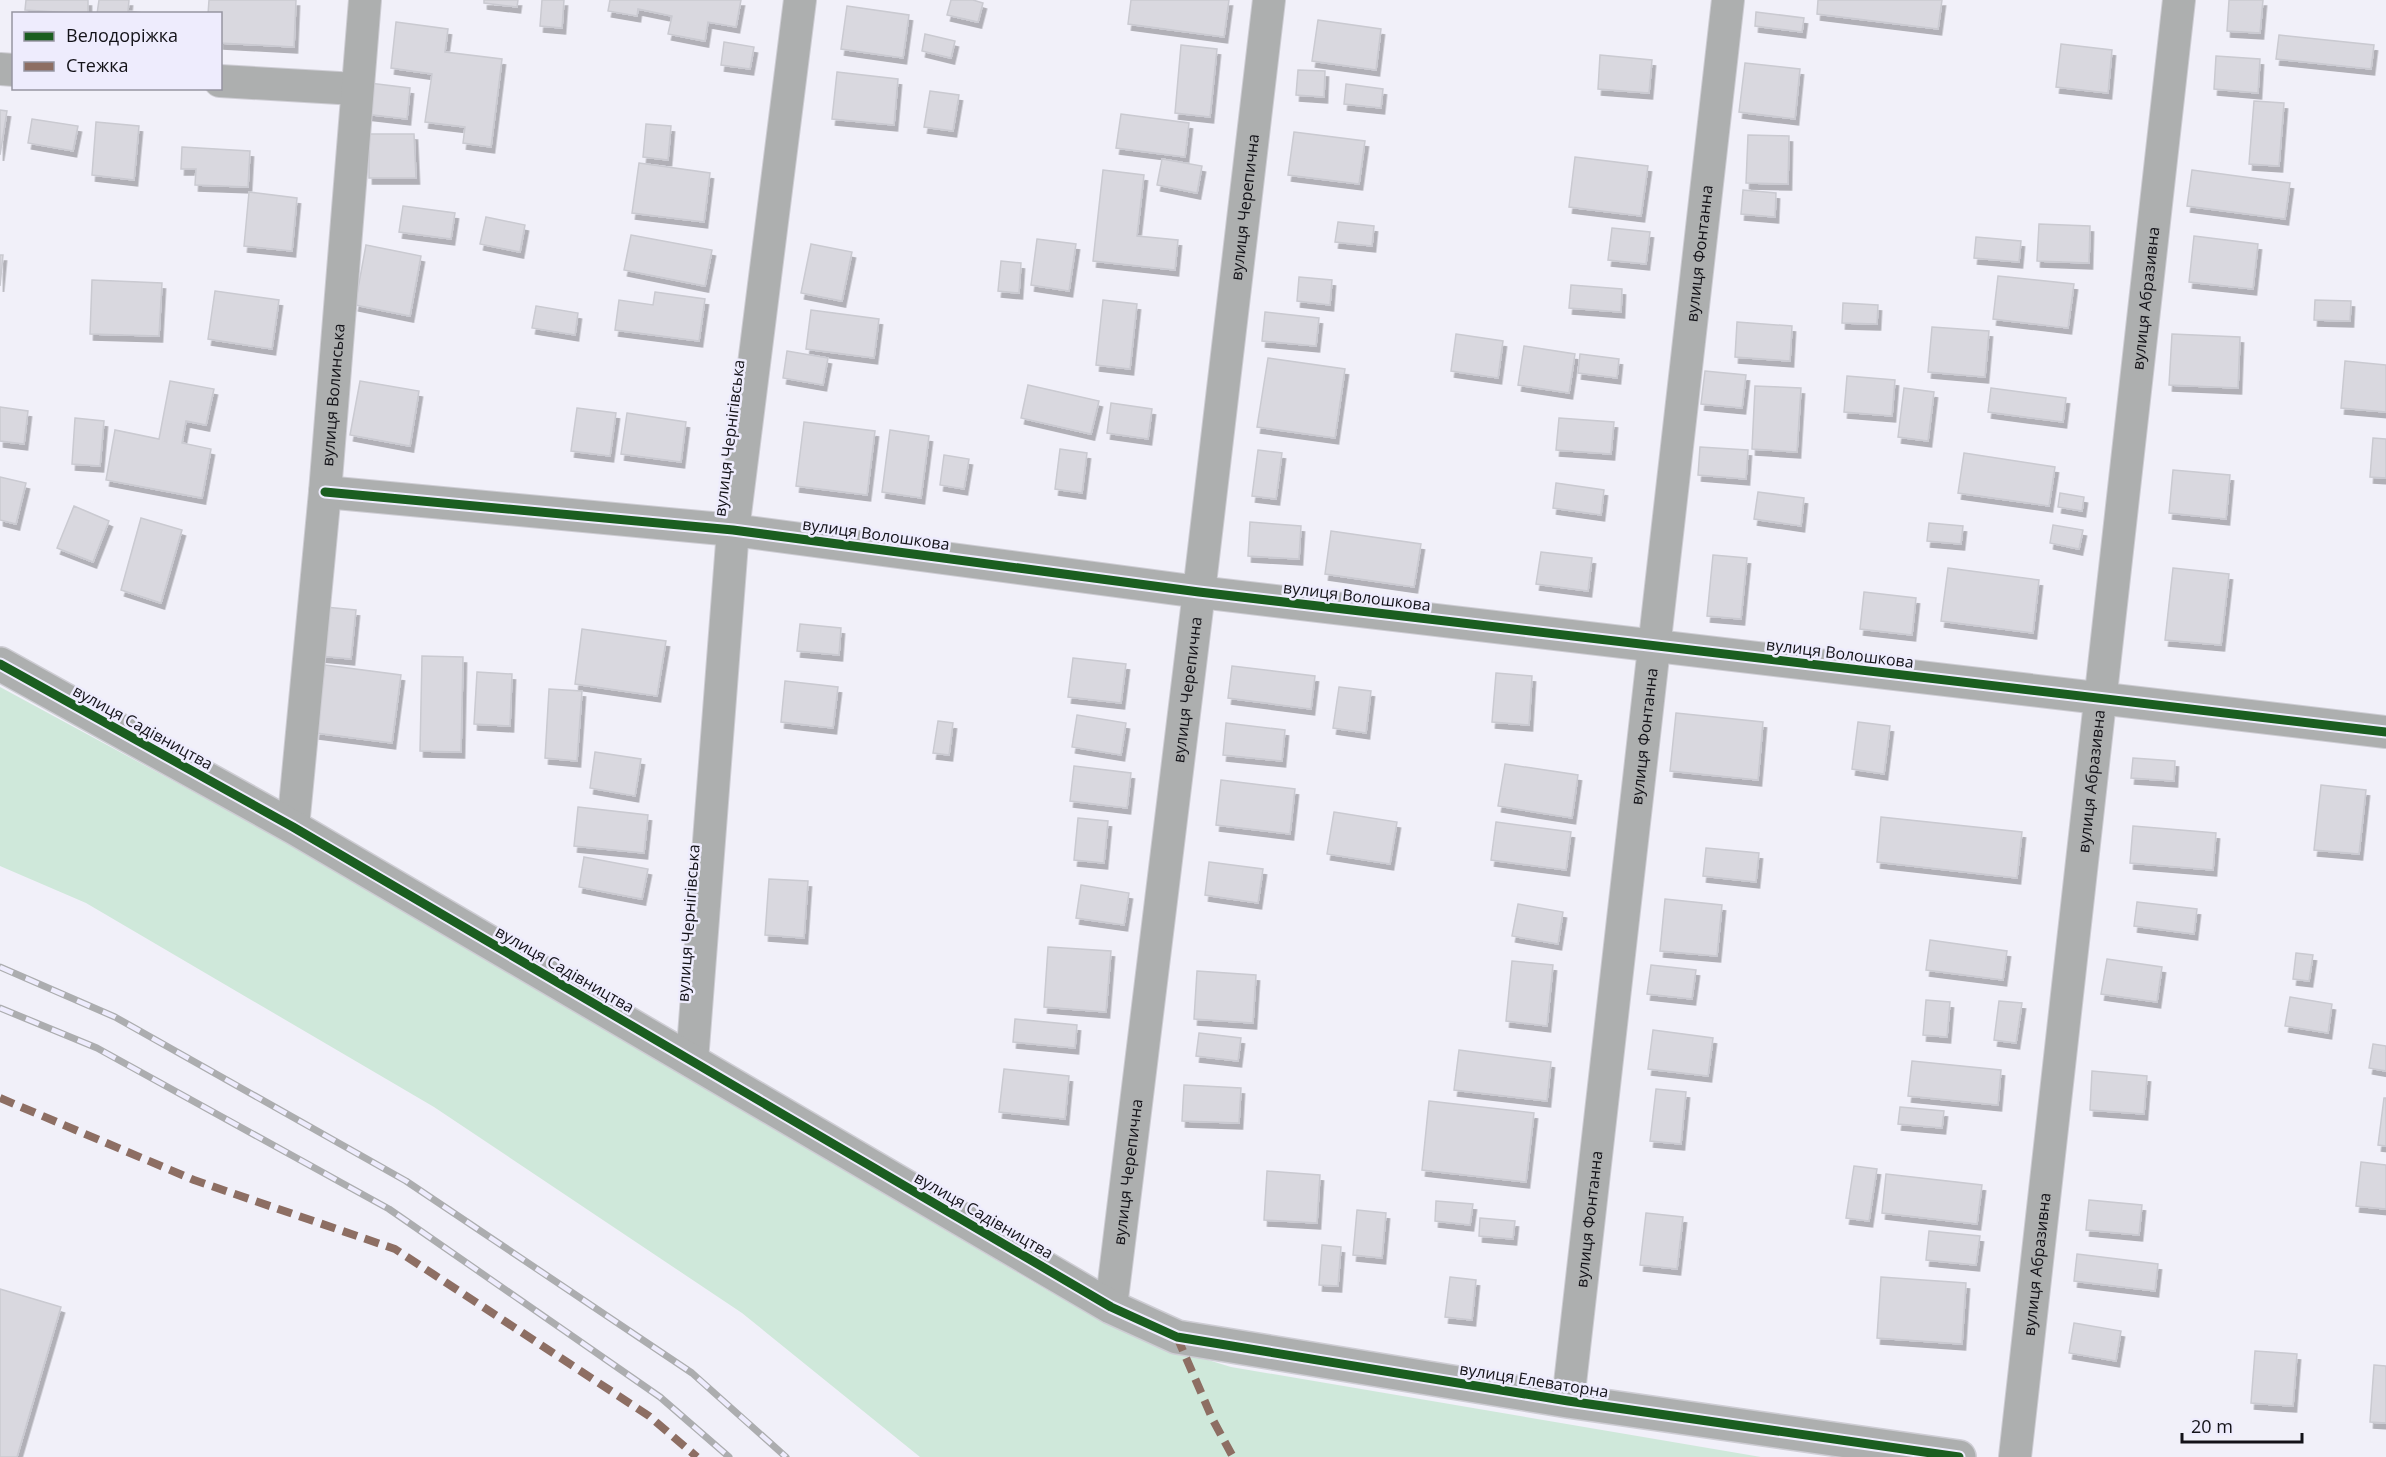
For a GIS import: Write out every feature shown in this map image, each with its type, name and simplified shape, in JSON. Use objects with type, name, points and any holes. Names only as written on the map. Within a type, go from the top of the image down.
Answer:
[{"type":"street","name":"вулиця Волинська","points":[[293,827],[325,492],[365,0]]},
{"type":"street","name":"вулиця Чернігівська","points":[[692,1061],[733,530],[800,0]]},
{"type":"street","name":"вулиця Черепична","points":[[1111,1307],[1269,0]]},
{"type":"street","name":"вулиця Фонтанна","points":[[1568,1401],[1728,0]]},
{"type":"street","name":"вулиця Абразивна","points":[[2015,1457],[2179,0]]},
{"type":"street","points":[[222,81],[356,89]]},
{"type":"street","name":"вулиця Волошкова","points":[[325,492],[733,530],[1199,592],[2386,732]]},
{"type":"street","name":"вулиця Садівництва","points":[[0,664],[293,827],[1111,1307]]},
{"type":"street","name":"вулиця Елеваторна","points":[[1111,1307],[1177,1337],[1568,1401],[1959,1457]]},
{"type":"green space","points":[[0,687],[288,843],[1045,1289],[1146,1341],[1231,1367],[1761,1457],[920,1457],[742,1313],[434,1107],[86,903],[0,866]]},
{"type":"building","points":[[26,0],[88,0],[88,12],[25,10]]},
{"type":"building","points":[[99,0],[129,0],[128,11],[136,12],[97,12]]},
{"type":"building","points":[[209,0],[296,0],[294,47],[222,43],[222,12],[208,12]]},
{"type":"building","points":[[484,0],[518,0],[517,7],[484,3]]},
{"type":"building","points":[[542,0],[564,0],[562,28],[540,26]]},
{"type":"building","points":[[610,0],[741,0],[736,27],[708,22],[705,41],[668,34],[672,16],[638,9],[637,16],[608,11]]},
{"type":"building","points":[[951,0],[973,0],[983,3],[978,22],[947,15]]},
{"type":"building","points":[[1131,0],[1229,0],[1224,37],[1128,24]]},
{"type":"building","points":[[1818,0],[1942,0],[1938,29],[1817,14]]},
{"type":"building","points":[[2229,0],[2263,0],[2260,33],[2227,31]]},
{"type":"building","points":[[847,6],[909,15],[903,58],[841,49]]},
{"type":"building","points":[[1756,12],[1804,18],[1802,32],[1755,26]]},
{"type":"building","points":[[1318,20],[1381,29],[1376,70],[1312,61]]},
{"type":"building","points":[[396,22],[448,29],[445,52],[502,59],[491,147],[463,143],[465,127],[425,122],[432,74],[391,68]]},
{"type":"building","points":[[925,34],[955,41],[951,58],[922,51]]},
{"type":"building","points":[[2279,35],[2374,45],[2371,69],[2276,59]]},
{"type":"building","points":[[724,42],[754,47],[750,69],[721,65]]},
{"type":"building","points":[[2061,44],[2112,50],[2108,93],[2056,87]]},
{"type":"building","points":[[1181,45],[1217,49],[1210,117],[1175,113]]},
{"type":"building","points":[[1600,55],[1652,60],[1649,93],[1598,89]]},
{"type":"building","points":[[2216,56],[2260,59],[2258,93],[2214,89]]},
{"type":"building","points":[[1745,63],[1800,69],[1795,119],[1739,112]]},
{"type":"building","points":[[1298,70],[1325,71],[1324,97],[1296,95]]},
{"type":"building","points":[[837,72],[898,79],[894,125],[832,119]]},
{"type":"building","points":[[369,83],[410,88],[407,119],[365,114]]},
{"type":"building","points":[[1346,84],[1383,89],[1381,108],[1344,104]]},
{"type":"building","points":[[930,91],[959,95],[953,131],[924,127]]},
{"type":"building","points":[[2254,101],[2284,103],[2279,166],[2249,164]]},
{"type":"building","points":[[0,110],[7,111],[0,155]]},
{"type":"building","points":[[1121,114],[1189,123],[1185,157],[1116,148]]},
{"type":"building","points":[[32,119],[78,126],[73,151],[28,143]]},
{"type":"building","points":[[96,122],[139,126],[134,180],[92,175]]},
{"type":"building","points":[[646,124],[671,126],[668,160],[643,157]]},
{"type":"building","points":[[1294,132],[1365,141],[1359,184],[1288,175]]},
{"type":"building","points":[[369,134],[414,134],[416,178],[369,178]]},
{"type":"building","points":[[1748,135],[1789,136],[1788,184],[1746,183]]},
{"type":"building","points":[[182,147],[250,151],[248,187],[195,185],[196,169],[181,169]]},
{"type":"building","points":[[1575,157],[1648,166],[1641,216],[1569,207]]},
{"type":"building","points":[[1162,159],[1202,166],[1197,193],[1157,185]]},
{"type":"building","points":[[639,163],[710,173],[704,222],[632,213]]},
{"type":"building","points":[[1103,170],[1144,175],[1137,236],[1178,240],[1175,270],[1093,261]]},
{"type":"building","points":[[2192,170],[2290,183],[2285,219],[2187,206]]},
{"type":"building","points":[[1743,190],[1776,193],[1775,217],[1741,214]]},
{"type":"building","points":[[249,192],[297,198],[292,251],[244,246]]},
{"type":"building","points":[[403,206],[455,213],[451,239],[399,232]]},
{"type":"building","points":[[486,217],[525,225],[520,252],[480,244]]},
{"type":"building","points":[[1338,222],[1374,226],[1372,246],[1335,242]]},
{"type":"building","points":[[2039,224],[2090,226],[2089,263],[2037,261]]},
{"type":"building","points":[[1612,228],[1650,232],[1646,264],[1608,260]]},
{"type":"building","points":[[631,235],[712,250],[705,286],[624,270]]},
{"type":"building","points":[[2194,236],[2258,244],[2253,289],[2189,282]]},
{"type":"building","points":[[1976,237],[2021,241],[2019,262],[1974,258]]},
{"type":"building","points":[[1037,239],[1076,244],[1069,291],[1031,285]]},
{"type":"building","points":[[811,244],[852,252],[842,301],[801,293]]},
{"type":"building","points":[[366,245],[421,256],[410,316],[355,305]]},
{"type":"building","points":[[0,255],[3,255],[0,286]]},
{"type":"building","points":[[1001,261],[1021,263],[1019,293],[998,291]]},
{"type":"building","points":[[1998,276],[2074,284],[2068,328],[1993,319]]},
{"type":"building","points":[[1299,277],[1332,280],[1330,305],[1297,301]]},
{"type":"building","points":[[92,280],[162,283],[159,336],[90,334]]},
{"type":"building","points":[[1571,285],[1622,289],[1621,312],[1569,308]]},
{"type":"building","points":[[215,291],[279,300],[272,349],[208,339]]},
{"type":"building","points":[[655,292],[705,299],[699,341],[615,330],[619,300],[653,305]]},
{"type":"building","points":[[1103,300],[1137,304],[1130,369],[1096,365]]},
{"type":"building","points":[[2315,300],[2351,301],[2350,321],[2314,320]]},
{"type":"building","points":[[1843,303],[1878,305],[1877,324],[1842,323]]},
{"type":"building","points":[[536,306],[578,313],[575,335],[532,328]]},
{"type":"building","points":[[811,310],[879,319],[874,358],[806,349]]},
{"type":"building","points":[[1265,312],[1319,318],[1316,346],[1262,341]]},
{"type":"building","points":[[1737,322],[1792,326],[1790,361],[1735,357]]},
{"type":"building","points":[[1932,327],[1989,331],[1985,377],[1928,372]]},
{"type":"building","points":[[1456,334],[1503,341],[1498,378],[1451,371]]},
{"type":"building","points":[[2172,334],[2240,337],[2238,388],[2169,385]]},
{"type":"building","points":[[1524,346],[1575,354],[1569,393],[1518,385]]},
{"type":"building","points":[[787,351],[828,358],[823,385],[783,378]]},
{"type":"building","points":[[1580,354],[1619,359],[1617,378],[1578,373]]},
{"type":"building","points":[[1268,358],[1345,369],[1335,438],[1257,427]]},
{"type":"building","points":[[2345,361],[2386,365],[2386,412],[2341,408]]},
{"type":"building","points":[[1705,371],[1746,375],[1742,408],[1701,404]]},
{"type":"building","points":[[1847,376],[1895,380],[1892,416],[1844,412]]},
{"type":"building","points":[[170,381],[214,389],[206,425],[186,421],[182,443],[211,449],[202,498],[106,480],[115,430],[159,439]]},
{"type":"building","points":[[360,381],[419,391],[410,446],[350,435]]},
{"type":"building","points":[[1028,385],[1099,401],[1091,434],[1021,418]]},
{"type":"building","points":[[1755,386],[1801,388],[1797,452],[1752,449]]},
{"type":"building","points":[[1904,388],[1934,392],[1928,441],[1898,437]]},
{"type":"building","points":[[1991,388],[2066,398],[2063,422],[1988,412]]},
{"type":"building","points":[[1111,403],[1152,409],[1148,439],[1107,433]]},
{"type":"building","points":[[0,407],[28,411],[24,444],[0,441]]},
{"type":"building","points":[[577,408],[616,413],[610,456],[571,451]]},
{"type":"building","points":[[627,413],[686,422],[681,462],[621,454]]},
{"type":"building","points":[[75,418],[104,421],[100,466],[72,464]]},
{"type":"building","points":[[1559,418],[1614,422],[1611,454],[1556,450]]},
{"type":"building","points":[[804,422],[875,431],[867,495],[796,486]]},
{"type":"building","points":[[890,430],[929,436],[921,498],[882,492]]},
{"type":"building","points":[[2373,438],[2386,439],[2386,478],[2370,477]]},
{"type":"building","points":[[1700,447],[1748,450],[1746,479],[1698,475]]},
{"type":"building","points":[[1060,449],[1087,453],[1082,493],[1055,489]]},
{"type":"building","points":[[1258,450],[1282,453],[1276,499],[1252,496]]},
{"type":"building","points":[[1964,453],[2055,467],[2049,506],[1958,493]]},
{"type":"building","points":[[944,455],[969,459],[964,489],[940,485]]},
{"type":"building","points":[[2173,470],[2230,475],[2226,519],[2169,513]]},
{"type":"building","points":[[0,477],[26,483],[16,524],[0,520]]},
{"type":"building","points":[[1556,483],[1604,490],[1601,515],[1553,508]]},
{"type":"building","points":[[1758,492],[1804,498],[1801,526],[1754,519]]},
{"type":"building","points":[[2060,493],[2084,497],[2082,511],[2058,507]]},
{"type":"building","points":[[74,506],[109,521],[93,562],[57,548]]},
{"type":"building","points":[[141,518],[182,530],[161,603],[121,590]]},
{"type":"building","points":[[1250,522],[1301,526],[1299,559],[1248,556]]},
{"type":"building","points":[[1929,523],[1963,526],[1961,544],[1927,541]]},
{"type":"building","points":[[2053,525],[2083,530],[2079,549],[2050,543]]},
{"type":"building","points":[[1331,531],[1421,544],[1414,587],[1325,574]]},
{"type":"building","points":[[1541,552],[1592,558],[1588,591],[1536,584]]},
{"type":"building","points":[[1713,555],[1747,558],[1741,619],[1707,616]]},
{"type":"building","points":[[1948,568],[2039,580],[2033,633],[1941,621]]},
{"type":"building","points":[[2173,568],[2229,574],[2221,645],[2165,640]]},
{"type":"building","points":[[1864,592],[1916,598],[1912,635],[1860,629]]},
{"type":"building","points":[[325,607],[356,610],[351,659],[320,656]]},
{"type":"building","points":[[800,624],[841,628],[839,655],[797,651]]},
{"type":"building","points":[[582,629],[666,641],[657,696],[575,684]]},
{"type":"building","points":[[422,656],[463,657],[461,752],[420,751]]},
{"type":"building","points":[[1073,658],[1126,664],[1121,703],[1068,697]]},
{"type":"building","points":[[325,665],[401,675],[392,743],[316,733]]},
{"type":"building","points":[[1232,666],[1315,676],[1311,709],[1228,698]]},
{"type":"building","points":[[477,672],[512,674],[510,726],[474,724]]},
{"type":"building","points":[[1496,673],[1532,676],[1529,725],[1492,722]]},
{"type":"building","points":[[785,681],[838,687],[833,728],[781,722]]},
{"type":"building","points":[[1339,687],[1371,691],[1366,733],[1333,728]]},
{"type":"building","points":[[549,689],[582,691],[577,761],[545,758]]},
{"type":"building","points":[[1676,713],[1763,722],[1758,780],[1670,771]]},
{"type":"building","points":[[1077,715],[1126,723],[1121,755],[1072,747]]},
{"type":"building","points":[[938,721],[953,723],[949,755],[933,753]]},
{"type":"building","points":[[1858,722],[1890,726],[1884,774],[1852,769]]},
{"type":"building","points":[[1226,723],[1285,730],[1282,761],[1223,755]]},
{"type":"building","points":[[595,752],[641,759],[635,796],[590,788]]},
{"type":"building","points":[[2133,758],[2175,761],[2174,781],[2131,778]]},
{"type":"building","points":[[1505,764],[1578,775],[1572,818],[1498,806]]},
{"type":"building","points":[[1074,766],[1131,773],[1127,808],[1070,801]]},
{"type":"building","points":[[1221,780],[1295,789],[1290,834],[1216,825]]},
{"type":"building","points":[[2321,785],[2366,790],[2359,854],[2314,850]]},
{"type":"building","points":[[578,807],[648,815],[644,853],[574,846]]},
{"type":"building","points":[[1334,812],[1397,822],[1390,864],[1327,854]]},
{"type":"building","points":[[1881,817],[2022,832],[2017,878],[1877,862]]},
{"type":"building","points":[[1078,818],[1108,821],[1104,863],[1074,860]]},
{"type":"building","points":[[1496,822],[1571,832],[1566,870],[1491,860]]},
{"type":"building","points":[[2133,826],[2216,833],[2213,870],[2130,863]]},
{"type":"building","points":[[1706,848],[1759,853],[1756,882],[1703,876]]},
{"type":"building","points":[[584,857],[648,869],[642,899],[579,887]]},
{"type":"building","points":[[1209,862],[1263,869],[1258,903],[1205,895]]},
{"type":"building","points":[[769,879],[808,881],[804,938],[765,935]]},
{"type":"building","points":[[1081,885],[1129,893],[1124,925],[1076,918]]},
{"type":"building","points":[[1665,899],[1722,905],[1717,956],[1660,951]]},
{"type":"building","points":[[2137,902],[2197,909],[2194,934],[2134,926]]},
{"type":"building","points":[[1518,904],[1563,912],[1558,944],[1512,936]]},
{"type":"building","points":[[1930,940],[2007,951],[2003,980],[1926,970]]},
{"type":"building","points":[[1048,947],[1111,951],[1106,1012],[1044,1007]]},
{"type":"building","points":[[2296,953],[2313,955],[2309,981],[2293,979]]},
{"type":"building","points":[[2107,959],[2162,967],[2157,1002],[2101,994]]},
{"type":"building","points":[[1512,961],[1553,965],[1547,1026],[1506,1021]]},
{"type":"building","points":[[1651,965],[1696,970],[1692,999],[1647,994]]},
{"type":"building","points":[[1197,971],[1256,975],[1253,1023],[1194,1019]]},
{"type":"building","points":[[2290,997],[2332,1004],[2328,1033],[2285,1026]]},
{"type":"building","points":[[1926,1000],[1950,1002],[1947,1037],[1923,1035]]},
{"type":"building","points":[[1999,1001],[2022,1003],[2016,1043],[1994,1040]]},
{"type":"building","points":[[1015,1019],[1077,1025],[1075,1048],[1013,1042]]},
{"type":"building","points":[[1653,1030],[1713,1038],[1708,1076],[1648,1069]]},
{"type":"building","points":[[1199,1033],[1241,1038],[1238,1061],[1196,1056]]},
{"type":"building","points":[[2373,1044],[2386,1046],[2386,1071],[2369,1068]]},
{"type":"building","points":[[1459,1050],[1551,1062],[1547,1101],[1454,1090]]},
{"type":"building","points":[[1912,1061],[2001,1070],[1998,1105],[1908,1096]]},
{"type":"building","points":[[1004,1069],[1069,1076],[1065,1119],[999,1112]]},
{"type":"building","points":[[2092,1071],[2147,1076],[2144,1114],[2090,1110]]},
{"type":"building","points":[[1184,1085],[1241,1088],[1239,1123],[1182,1121]]},
{"type":"building","points":[[1656,1089],[1686,1092],[1681,1144],[1650,1141]]},
{"type":"building","points":[[2384,1098],[2386,1098],[2386,1146],[2378,1145]]},
{"type":"building","points":[[1429,1101],[1534,1113],[1526,1182],[1422,1170]]},
{"type":"building","points":[[1900,1107],[1944,1111],[1942,1128],[1898,1124]]},
{"type":"building","points":[[2361,1162],[2386,1165],[2386,1209],[2356,1206]]},
{"type":"building","points":[[1854,1166],[1877,1169],[1869,1221],[1846,1218]]},
{"type":"building","points":[[1267,1171],[1320,1175],[1317,1223],[1264,1220]]},
{"type":"building","points":[[1886,1174],[1982,1185],[1977,1224],[1882,1213]]},
{"type":"building","points":[[2089,1200],[2142,1205],[2139,1235],[2086,1230]]},
{"type":"building","points":[[1436,1201],[1473,1204],[1470,1225],[1435,1221]]},
{"type":"building","points":[[1357,1210],[1386,1213],[1382,1258],[1353,1255]]},
{"type":"building","points":[[1646,1213],[1683,1217],[1677,1269],[1640,1265]]},
{"type":"building","points":[[1480,1218],[1515,1221],[1513,1239],[1479,1236]]},
{"type":"building","points":[[1929,1231],[1980,1236],[1976,1265],[1926,1260]]},
{"type":"building","points":[[1322,1245],[1341,1247],[1338,1286],[1319,1285]]},
{"type":"building","points":[[2077,1254],[2158,1264],[2155,1291],[2074,1281]]},
{"type":"building","points":[[1450,1277],[1476,1280],[1472,1320],[1445,1317]]},
{"type":"building","points":[[1881,1277],[1966,1283],[1962,1344],[1877,1338]]},
{"type":"building","points":[[0,1289],[61,1307],[17,1457],[0,1457]]},
{"type":"building","points":[[2074,1323],[2121,1331],[2116,1361],[2069,1353]]},
{"type":"building","points":[[2255,1351],[2297,1354],[2293,1406],[2251,1403]]},
{"type":"building","points":[[2374,1365],[2386,1366],[2386,1423],[2370,1422]]},
{"type":"railway","points":[[0,967],[115,1017],[406,1181],[692,1373],[786,1457]]},
{"type":"railway","points":[[0,1008],[97,1048],[389,1209],[660,1397],[729,1457]]},
{"type":"marked path","points":[[0,1098],[194,1180],[395,1249],[649,1416],[697,1457]]},
{"type":"marked path","points":[[1177,1337],[1213,1420],[1233,1457]]},
{"type":"cycle path","points":[[325,492],[733,530],[1199,592],[2386,732]]},
{"type":"cycle path","points":[[0,664],[293,827],[1111,1307],[1177,1337],[1568,1401],[1959,1457]]}]
